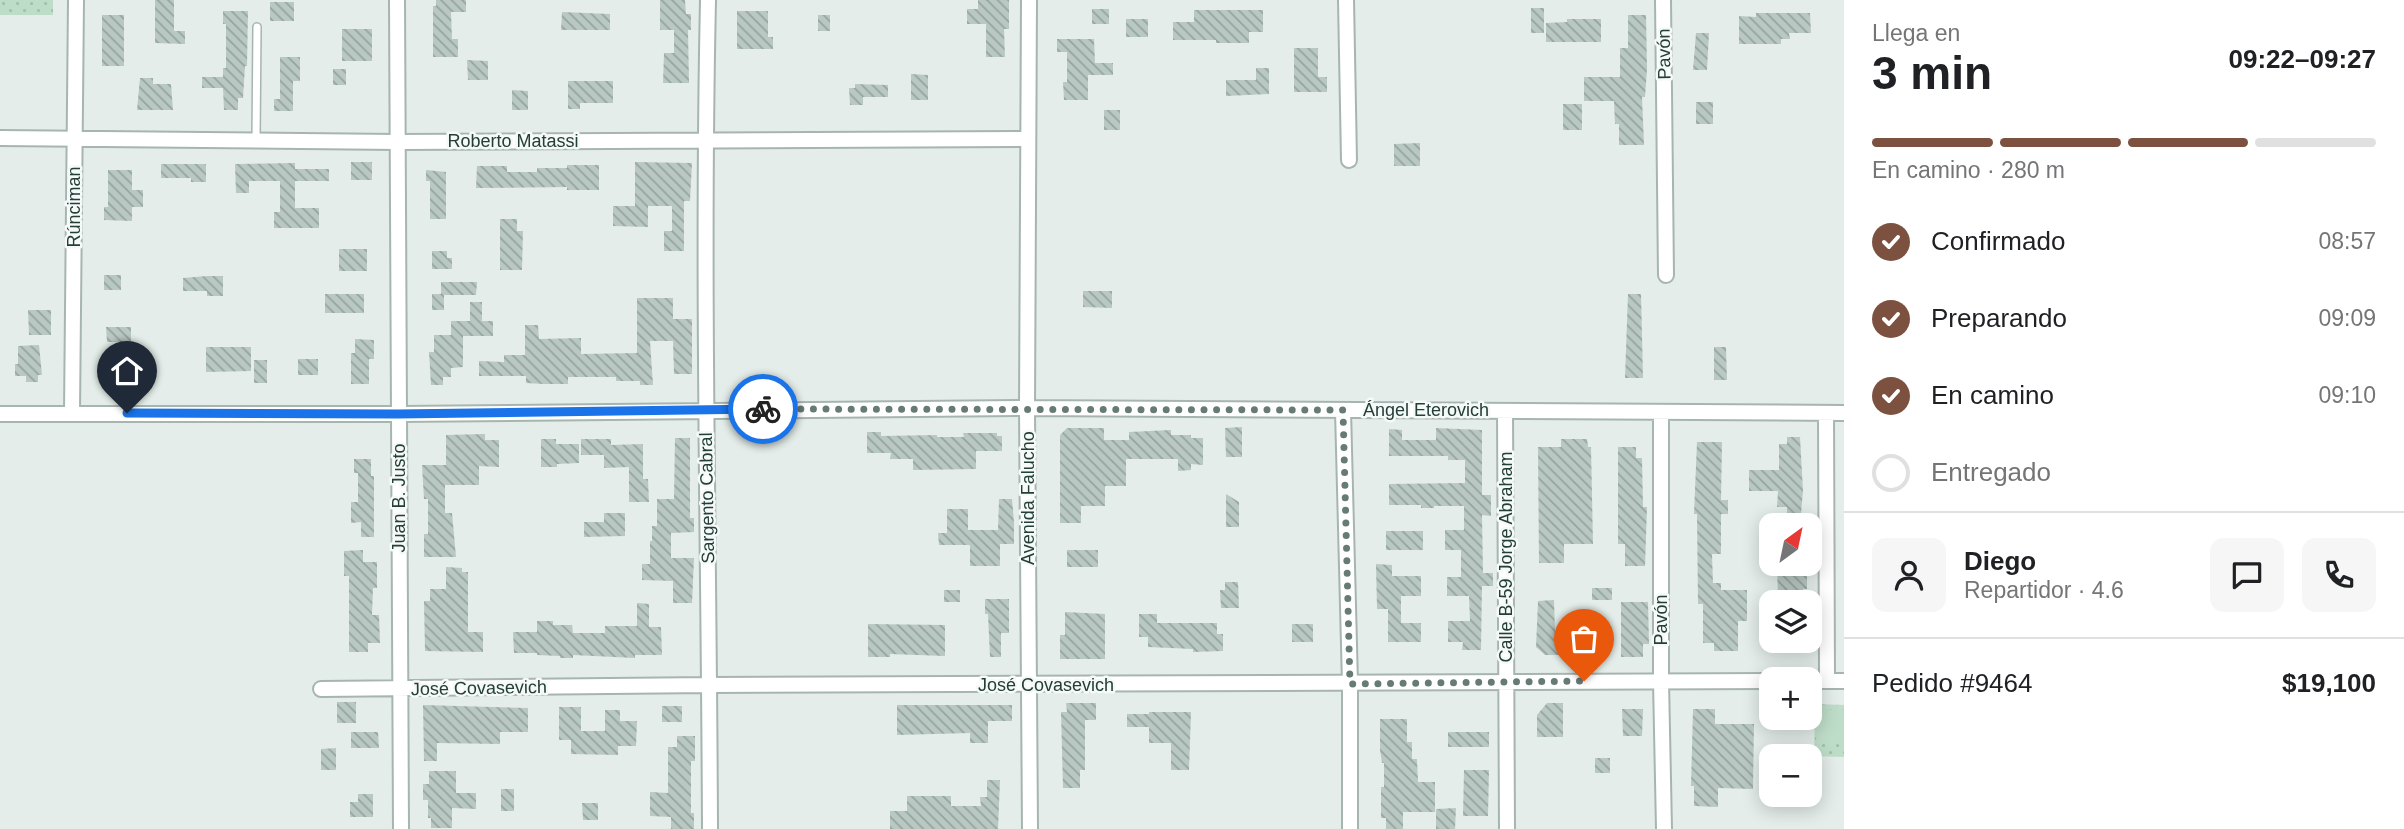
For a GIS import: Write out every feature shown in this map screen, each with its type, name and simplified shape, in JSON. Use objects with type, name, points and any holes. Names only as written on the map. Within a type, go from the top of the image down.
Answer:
[{"type":"street","name":"Rúnciman","points":[[72,413],[76,0]]},
{"type":"street","name":"Juan B. Justo","points":[[397,0],[401,829]]},
{"type":"street","name":"Sargento Cabral","points":[[708,0],[705,140],[710,829]]},
{"type":"street","name":"Avenida Falucho","points":[[1029,0],[1027,408],[1030,829]]},
{"type":"street","points":[[1346,0],[1349,160]]},
{"type":"street","name":"Pavón","points":[[1663,0],[1666,275]]},
{"type":"street","name":"Roberto Matassi","points":[[0,138],[397,142],[1027,139]]},
{"type":"street","name":"Ángel Eterovich","points":[[0,414],[398,414],[1027,408],[1844,413]]},
{"type":"street","points":[[1343,410],[1350,684],[1350,829]]},
{"type":"street","name":"Calle B-59 Jorge Abraham","points":[[1505,411],[1507,829]]},
{"type":"street","name":"Pavón","points":[[1661,412],[1664,829]]},
{"type":"street","points":[[1826,413],[1827,681]]},
{"type":"street","name":"José Covasevich","points":[[321,690],[710,685],[1759,681]]},
{"type":"street","points":[[1822,681],[1844,681]]},
{"type":"lane","points":[[256,140],[257,27]]},
{"type":"green space","points":[[0,0],[53,0],[53,15],[0,15]]},
{"type":"green space","points":[[1822,704],[1844,705],[1844,757],[1822,756],[1822,744],[1814,744],[1814,730],[1822,730]]},
{"type":"green space","points":[[1822,709],[1844,710],[1844,742],[1816,742],[1816,730],[1822,730]]},
{"type":"building","points":[[155,0],[174,0],[174,31],[185,31],[185,44],[155,43]]},
{"type":"building","points":[[436,0],[466,0],[466,12],[451,12],[452,39],[458,39],[458,57],[433,57],[433,6],[436,6]]},
{"type":"building","points":[[660,0],[685,0],[686,14],[691,14],[691,30],[688,30],[689,83],[663,83],[664,53],[674,53],[674,30],[660,30]]},
{"type":"building","points":[[978,0],[1009,0],[1009,29],[1004,29],[1005,57],[986,57],[986,24],[967,24],[967,9],[978,9]]},
{"type":"building","points":[[270,2],[294,2],[294,21],[270,21]]},
{"type":"building","points":[[1531,8],[1544,8],[1544,33],[1531,33]]},
{"type":"building","points":[[1092,9],[1109,9],[1109,24],[1092,24]]},
{"type":"building","points":[[1194,10],[1263,10],[1263,32],[1249,32],[1249,43],[1173,40],[1173,22],[1194,22]]},
{"type":"building","points":[[223,11],[248,11],[247,66],[243,98],[238,98],[238,110],[224,110],[223,88],[202,88],[202,77],[223,77],[223,68],[226,68],[226,24],[223,24]]},
{"type":"building","points":[[737,11],[768,11],[768,37],[773,37],[773,49],[737,49]]},
{"type":"building","points":[[562,12],[610,14],[610,30],[561,30]]},
{"type":"building","points":[[1756,13],[1810,13],[1811,33],[1789,33],[1790,39],[1781,39],[1781,44],[1739,44],[1739,16],[1756,17]]},
{"type":"building","points":[[102,15],[124,15],[124,66],[102,66]]},
{"type":"building","points":[[818,15],[830,15],[830,31],[818,31]]},
{"type":"building","points":[[1628,15],[1646,15],[1647,69],[1645,97],[1642,97],[1644,145],[1619,145],[1619,124],[1615,124],[1614,101],[1584,101],[1584,77],[1620,77],[1620,48],[1628,48]]},
{"type":"building","points":[[1126,19],[1148,19],[1148,37],[1126,37]]},
{"type":"building","points":[[1567,19],[1601,19],[1601,42],[1546,42],[1546,23],[1567,22]]},
{"type":"building","points":[[342,29],[372,29],[372,61],[342,61]]},
{"type":"building","points":[[1696,33],[1709,33],[1707,70],[1693,70]]},
{"type":"building","points":[[1057,39],[1094,39],[1095,63],[1113,63],[1113,75],[1088,75],[1088,100],[1064,100],[1063,82],[1067,82],[1067,52],[1057,52]]},
{"type":"building","points":[[1294,48],[1318,48],[1318,77],[1327,77],[1327,92],[1294,92]]},
{"type":"building","points":[[280,57],[300,57],[300,81],[293,81],[293,111],[274,111],[274,99],[280,99]]},
{"type":"building","points":[[467,60],[488,61],[488,80],[468,80]]},
{"type":"building","points":[[1256,68],[1269,68],[1269,94],[1226,96],[1226,80],[1256,80]]},
{"type":"building","points":[[333,69],[346,69],[346,85],[333,85]]},
{"type":"building","points":[[911,74],[928,75],[928,100],[911,100]]},
{"type":"building","points":[[140,78],[153,78],[153,84],[171,84],[173,110],[137,110]]},
{"type":"building","points":[[568,81],[613,81],[613,103],[580,103],[580,109],[568,109]]},
{"type":"building","points":[[855,84],[888,85],[888,97],[863,97],[863,105],[850,105],[849,88],[855,88]]},
{"type":"building","points":[[512,90],[528,91],[528,110],[512,110]]},
{"type":"building","points":[[1696,102],[1713,102],[1713,124],[1696,124]]},
{"type":"building","points":[[1563,104],[1582,104],[1582,130],[1563,130]]},
{"type":"building","points":[[1104,110],[1120,110],[1120,130],[1104,130]]},
{"type":"building","points":[[1420,143],[1420,166],[1394,166],[1394,144]]},
{"type":"building","points":[[351,162],[372,162],[372,180],[351,180]]},
{"type":"building","points":[[635,162],[692,163],[690,201],[684,201],[684,251],[664,251],[664,231],[672,231],[672,206],[648,206],[648,227],[613,226],[613,206],[635,206]]},
{"type":"building","points":[[295,163],[295,169],[329,169],[329,181],[295,181],[295,208],[319,208],[319,228],[274,228],[274,212],[280,212],[280,181],[249,181],[249,193],[236,193],[235,164]]},
{"type":"building","points":[[161,164],[206,164],[206,182],[191,182],[191,178],[161,178]]},
{"type":"building","points":[[567,165],[599,165],[599,190],[567,190],[567,187],[476,188],[477,166],[507,166],[507,172],[537,172],[537,168],[567,168]]},
{"type":"building","points":[[108,170],[132,170],[132,190],[143,190],[143,207],[132,207],[132,221],[104,220],[104,207],[108,207]]},
{"type":"building","points":[[426,170],[446,172],[446,219],[430,219],[430,181],[426,181]]},
{"type":"building","points":[[500,219],[517,219],[517,231],[523,231],[522,270],[500,270]]},
{"type":"building","points":[[339,249],[367,249],[367,271],[339,271]]},
{"type":"building","points":[[432,251],[447,251],[447,258],[452,258],[452,269],[432,269]]},
{"type":"building","points":[[104,275],[121,275],[121,290],[104,290]]},
{"type":"building","points":[[223,276],[223,296],[207,296],[207,291],[183,291],[183,278]]},
{"type":"building","points":[[441,282],[477,282],[476,295],[444,295],[444,310],[432,310],[432,294],[441,294]]},
{"type":"building","points":[[1083,291],[1112,291],[1112,308],[1083,307]]},
{"type":"building","points":[[325,294],[364,294],[364,313],[325,313]]},
{"type":"building","points":[[1628,294],[1641,294],[1643,378],[1625,378]]},
{"type":"building","points":[[637,298],[673,298],[673,319],[692,319],[692,374],[674,374],[673,341],[650,341],[653,385],[640,385],[640,381],[616,381],[616,377],[568,377],[568,384],[543,384],[526,383],[526,376],[479,376],[479,361],[504,362],[504,355],[525,355],[525,325],[538,325],[539,339],[581,338],[581,354],[637,353]]},
{"type":"building","points":[[470,302],[482,302],[482,321],[493,321],[493,336],[463,336],[463,367],[451,368],[451,377],[443,377],[443,385],[431,385],[429,352],[434,352],[434,335],[451,335],[451,321],[470,321]]},
{"type":"building","points":[[28,310],[51,310],[51,335],[29,335]]},
{"type":"building","points":[[106,327],[131,327],[131,342],[107,342]]},
{"type":"building","points":[[355,339],[374,340],[374,359],[369,359],[369,384],[351,384],[351,353],[355,353]]},
{"type":"building","points":[[39,345],[42,375],[38,375],[38,382],[26,382],[26,376],[15,376],[18,346]]},
{"type":"building","points":[[206,347],[251,347],[251,371],[206,372]]},
{"type":"building","points":[[1714,347],[1726,347],[1727,380],[1714,380]]},
{"type":"building","points":[[298,359],[318,359],[318,375],[298,375]]},
{"type":"building","points":[[254,360],[267,360],[267,383],[254,383]]},
{"type":"building","points":[[102,367],[122,367],[122,388],[102,388]]},
{"type":"building","points":[[1242,427],[1242,457],[1226,457],[1225,428]]},
{"type":"building","points":[[1067,428],[1104,428],[1104,440],[1129,440],[1129,432],[1171,430],[1171,435],[1203,438],[1203,465],[1191,464],[1191,470],[1178,471],[1178,459],[1126,459],[1126,486],[1105,486],[1105,506],[1081,506],[1081,523],[1060,523],[1060,435]]},
{"type":"building","points":[[1436,428],[1482,430],[1482,495],[1491,495],[1491,516],[1482,515],[1483,573],[1493,573],[1493,586],[1482,586],[1481,650],[1462,650],[1463,642],[1448,642],[1448,621],[1470,621],[1469,596],[1447,596],[1447,577],[1461,577],[1461,550],[1445,550],[1445,530],[1464,530],[1464,506],[1421,508],[1421,505],[1389,505],[1389,484],[1465,483],[1465,460],[1448,460],[1448,456],[1389,456],[1389,429],[1402,430],[1402,440],[1436,440]]},
{"type":"building","points":[[867,432],[881,432],[881,436],[937,437],[964,437],[963,433],[997,433],[997,436],[1002,436],[1002,451],[976,451],[976,469],[913,470],[913,459],[890,459],[891,453],[867,453]]},
{"type":"building","points":[[485,434],[485,440],[499,440],[499,467],[479,466],[479,485],[445,485],[445,513],[452,513],[456,557],[424,557],[424,534],[428,534],[428,499],[424,499],[422,465],[446,465],[446,435]]},
{"type":"building","points":[[1787,437],[1800,437],[1803,491],[1801,513],[1787,513],[1787,507],[1777,507],[1778,491],[1749,491],[1749,470],[1779,470],[1779,444],[1787,444]]},
{"type":"building","points":[[675,438],[690,438],[690,518],[694,518],[694,532],[671,533],[671,558],[694,558],[692,603],[673,603],[673,581],[642,580],[642,564],[650,564],[652,526],[657,526],[657,499],[674,499]]},
{"type":"building","points":[[541,439],[556,439],[556,444],[579,444],[579,463],[541,467]]},
{"type":"building","points":[[581,439],[611,439],[611,445],[643,444],[643,479],[648,479],[649,502],[629,502],[629,467],[604,468],[604,455],[581,455]]},
{"type":"building","points":[[1561,439],[1587,439],[1588,447],[1591,447],[1593,544],[1564,544],[1564,563],[1539,563],[1538,447],[1561,447]]},
{"type":"building","points":[[1697,442],[1722,442],[1721,500],[1728,500],[1728,514],[1721,514],[1721,554],[1712,554],[1713,583],[1721,583],[1721,590],[1747,590],[1747,621],[1738,621],[1738,651],[1714,651],[1714,643],[1703,643],[1703,604],[1698,604],[1697,514],[1694,514]]},
{"type":"building","points":[[1618,447],[1636,447],[1636,458],[1642,458],[1643,507],[1647,507],[1645,566],[1625,566],[1625,544],[1618,544]]},
{"type":"building","points":[[354,459],[371,459],[371,476],[374,476],[374,537],[361,537],[361,522],[351,523],[351,502],[358,502],[358,473],[354,473]]},
{"type":"building","points":[[1226,494],[1239,502],[1239,527],[1226,527]]},
{"type":"building","points":[[999,499],[1012,499],[1014,522],[1014,544],[1000,544],[1000,566],[970,566],[970,545],[939,545],[938,533],[947,533],[947,509],[968,509],[968,530],[998,530]]},
{"type":"building","points":[[604,513],[625,513],[625,536],[584,537],[584,522],[604,522]]},
{"type":"building","points":[[1386,531],[1423,531],[1423,550],[1386,550]]},
{"type":"building","points":[[363,550],[363,562],[377,562],[377,588],[373,588],[372,615],[379,615],[380,643],[368,643],[368,652],[349,652],[349,576],[344,576],[344,551]]},
{"type":"building","points":[[1067,550],[1098,550],[1098,567],[1067,567]]},
{"type":"building","points":[[1376,564],[1392,565],[1392,576],[1421,576],[1421,596],[1401,596],[1401,623],[1421,623],[1421,642],[1388,642],[1388,609],[1377,609]]},
{"type":"building","points":[[446,567],[462,568],[462,572],[468,572],[468,632],[483,632],[483,652],[425,651],[424,601],[430,601],[430,589],[446,589]]},
{"type":"building","points":[[1777,576],[1807,576],[1807,589],[1778,590]]},
{"type":"building","points":[[1225,582],[1238,582],[1239,608],[1221,608],[1220,590],[1225,590]]},
{"type":"building","points":[[1592,588],[1612,588],[1612,600],[1592,600]]},
{"type":"building","points":[[944,590],[960,590],[960,602],[944,602]]},
{"type":"building","points":[[985,599],[1009,599],[1009,633],[1001,633],[1001,657],[990,657]]},
{"type":"building","points":[[1554,600],[1555,632],[1568,632],[1569,655],[1545,655],[1536,647],[1538,601]]},
{"type":"building","points":[[1621,602],[1648,602],[1649,644],[1643,644],[1643,657],[1621,657]]},
{"type":"building","points":[[637,603],[649,604],[649,627],[661,627],[662,655],[635,655],[635,658],[573,655],[573,658],[560,658],[537,653],[514,653],[513,632],[537,632],[537,621],[553,621],[553,625],[572,625],[573,633],[605,633],[605,626],[637,626]]},
{"type":"building","points":[[1065,612],[1105,614],[1105,659],[1060,659],[1060,635],[1065,635]]},
{"type":"building","points":[[1139,614],[1157,614],[1157,623],[1217,623],[1217,634],[1223,634],[1223,651],[1193,652],[1193,649],[1148,647],[1148,637],[1139,637]]},
{"type":"building","points":[[868,624],[945,625],[945,656],[890,654],[890,657],[868,657]]},
{"type":"building","points":[[1292,624],[1313,624],[1313,642],[1292,642]]},
{"type":"building","points":[[337,702],[356,702],[356,723],[337,723]]},
{"type":"building","points":[[1066,703],[1096,703],[1096,720],[1085,720],[1085,770],[1080,770],[1080,788],[1063,788],[1061,712],[1067,712]]},
{"type":"building","points":[[1547,703],[1563,703],[1563,737],[1537,737],[1537,715]]},
{"type":"building","points":[[423,705],[528,708],[528,732],[500,732],[500,744],[437,743],[437,761],[424,761]]},
{"type":"building","points":[[897,705],[1012,705],[1012,721],[988,721],[988,743],[970,743],[970,733],[897,735]]},
{"type":"building","points":[[662,706],[682,706],[682,722],[662,722]]},
{"type":"building","points":[[559,707],[581,707],[581,731],[605,731],[605,710],[620,710],[620,721],[637,721],[636,746],[618,746],[618,755],[571,754],[571,740],[559,740]]},
{"type":"building","points":[[1622,709],[1643,709],[1642,736],[1623,736]]},
{"type":"building","points":[[1693,709],[1715,709],[1715,724],[1754,724],[1753,789],[1718,788],[1718,807],[1694,806],[1694,786],[1691,786]]},
{"type":"building","points":[[1191,712],[1189,770],[1171,770],[1171,743],[1149,743],[1149,727],[1127,727],[1127,714]]},
{"type":"building","points":[[1380,719],[1407,719],[1407,742],[1412,742],[1412,759],[1417,759],[1418,782],[1435,782],[1435,812],[1403,812],[1403,829],[1386,829],[1386,818],[1381,818],[1384,763],[1380,750]]},
{"type":"building","points":[[351,732],[378,732],[379,748],[351,748]]},
{"type":"building","points":[[1448,732],[1489,732],[1489,747],[1448,747]]},
{"type":"building","points":[[677,736],[695,736],[695,761],[691,761],[691,813],[694,813],[694,829],[671,829],[671,817],[650,816],[650,792],[668,793],[668,747],[677,747]]},
{"type":"building","points":[[336,748],[336,770],[321,770],[321,749]]},
{"type":"building","points":[[1595,758],[1610,758],[1610,773],[1595,773]]},
{"type":"building","points":[[1464,770],[1489,770],[1488,816],[1463,816]]},
{"type":"building","points":[[429,771],[456,771],[456,793],[476,793],[476,809],[452,808],[452,828],[431,828],[428,800],[423,800],[423,784],[429,784]]},
{"type":"building","points":[[987,780],[1000,780],[998,829],[890,829],[890,811],[907,811],[907,796],[951,796],[951,806],[981,806],[980,797],[987,797]]},
{"type":"building","points":[[501,789],[514,789],[514,811],[501,811]]},
{"type":"building","points":[[358,794],[373,794],[373,817],[350,817],[350,802],[358,802]]},
{"type":"building","points":[[582,803],[598,803],[598,820],[583,820]]},
{"type":"building","points":[[1456,808],[1455,829],[1436,829],[1436,809]]},
{"type":"way so far","points":[[763,409],[1343,410],[1350,684],[1584,681]]},
{"type":"route","points":[[127,413],[398,414],[763,409]]}]
